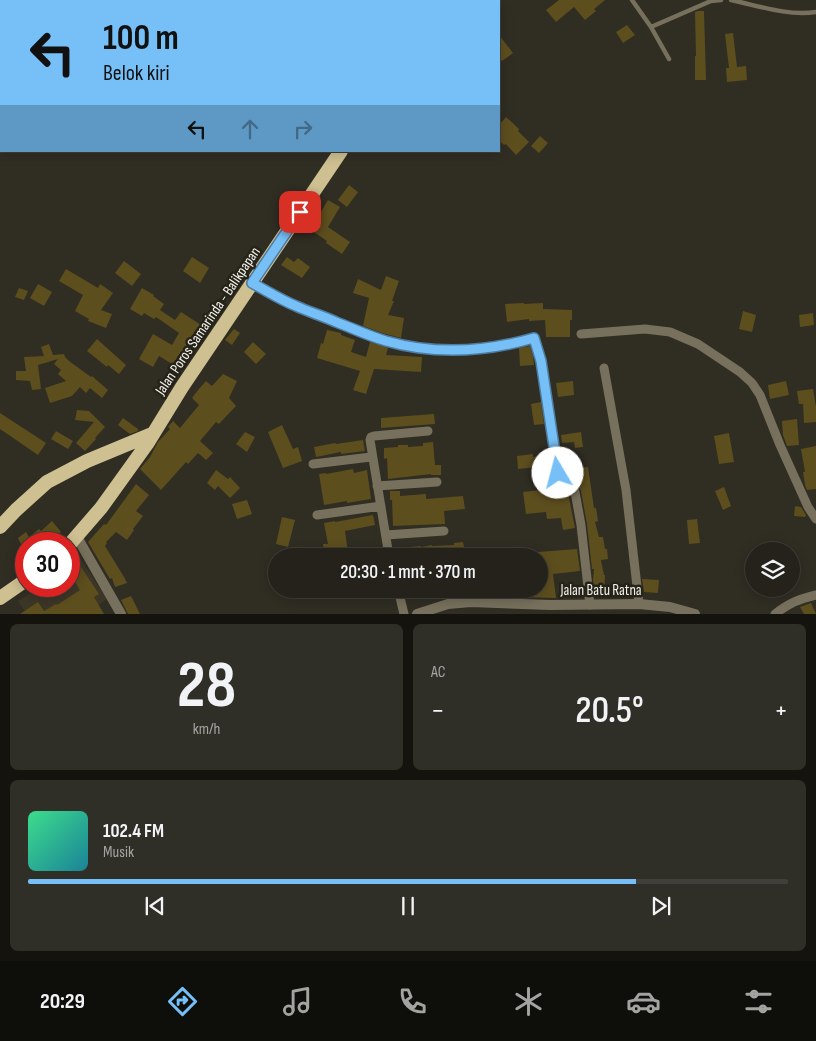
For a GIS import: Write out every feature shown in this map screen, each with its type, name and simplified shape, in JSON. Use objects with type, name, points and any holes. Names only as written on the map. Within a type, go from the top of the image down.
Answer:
[{"type":"highway","name":"Jalan Poros Samarinda - Balikpapan","points":[[80,533],[101,508],[152,434],[339,152]]},
{"type":"highway","points":[[0,527],[47,482],[87,461],[152,434]]},
{"type":"highway","points":[[0,598],[15,588]]},
{"type":"street","points":[[252,283],[295,306],[366,334],[414,348],[450,351],[488,348],[534,338],[541,361],[558,473]]},
{"type":"street","points":[[581,334],[645,329],[670,332],[698,344],[740,372],[752,382],[760,395],[780,445],[808,507],[816,519]]},
{"type":"street","points":[[604,368],[626,490],[639,604]]},
{"type":"street","points":[[387,548],[371,456],[371,437],[428,431]]},
{"type":"street","points":[[313,464],[371,456]]},
{"type":"street","points":[[377,486],[437,482]]},
{"type":"street","points":[[561,488],[570,486],[575,492],[581,525],[590,605]]},
{"type":"street","points":[[317,515],[381,506]]},
{"type":"street","points":[[386,535],[444,531]]},
{"type":"street","points":[[80,552],[121,614]]},
{"type":"street","points":[[775,614],[798,599],[816,595]]},
{"type":"street","points":[[400,598],[404,614]]},
{"type":"street","name":"Jalan Batu Ratna","points":[[417,614],[448,604],[471,602],[550,605],[639,604],[670,607],[695,614]]},
{"type":"lane","points":[[632,0],[651,27],[668,59]]},
{"type":"lane","points":[[651,27],[711,1],[721,0]]},
{"type":"lane","points":[[730,0],[773,10],[797,13],[816,12]]},
{"type":"shaded area","points":[[80,561],[107,599],[86,614],[26,613],[18,601],[24,597],[80,597]]},
{"type":"building","points":[[559,0],[605,0],[585,20],[574,7],[556,22],[546,10]]},
{"type":"building","points":[[704,11],[706,80],[695,80],[695,12]]},
{"type":"building","points":[[627,25],[635,35],[623,43],[616,32]]},
{"type":"building","points":[[733,33],[737,67],[746,66],[747,80],[727,82],[726,68],[729,68],[725,34]]},
{"type":"building","points":[[500,36],[513,53],[502,61],[500,58]]},
{"type":"building","points":[[506,117],[529,142],[516,155],[506,144],[504,145],[500,141],[500,124]]},
{"type":"building","points":[[540,136],[548,143],[539,153],[531,146]]},
{"type":"building","points":[[349,185],[358,192],[347,207],[338,200]]},
{"type":"building","points":[[328,200],[340,207],[328,227],[350,242],[342,254],[302,224],[311,211],[319,215]]},
{"type":"building","points":[[192,257],[209,268],[200,283],[183,271]]},
{"type":"building","points":[[287,257],[294,262],[298,258],[310,267],[302,278],[281,265]]},
{"type":"building","points":[[124,261],[141,274],[132,286],[115,273]]},
{"type":"building","points":[[66,269],[98,288],[100,284],[113,293],[101,310],[112,314],[106,328],[88,321],[89,319],[75,311],[83,295],[59,281]]},
{"type":"building","points":[[386,276],[399,281],[388,315],[404,318],[401,338],[363,326],[369,298],[353,293],[358,279],[381,290]]},
{"type":"building","points":[[38,284],[52,292],[44,306],[30,298]]},
{"type":"building","points":[[19,288],[28,291],[24,300],[15,297]]},
{"type":"building","points":[[142,288],[164,304],[160,310],[175,320],[181,312],[201,325],[193,337],[200,342],[195,349],[193,347],[180,369],[159,356],[153,367],[139,359],[153,334],[172,345],[179,333],[156,317],[154,319],[144,313],[142,316],[130,309]]},
{"type":"building","points":[[543,303],[543,309],[572,310],[570,337],[546,337],[545,320],[529,321],[529,319],[507,322],[505,304]]},
{"type":"building","points":[[743,311],[756,315],[752,332],[739,329]]},
{"type":"building","points":[[813,313],[814,325],[800,327],[799,315]]},
{"type":"building","points":[[234,329],[240,333],[232,345],[225,340]]},
{"type":"building","points":[[327,330],[341,333],[341,335],[355,340],[351,352],[366,357],[370,342],[388,348],[386,355],[422,357],[421,372],[374,369],[366,394],[353,390],[360,371],[317,358]]},
{"type":"building","points":[[97,339],[126,365],[119,374],[87,351]]},
{"type":"building","points":[[253,342],[266,354],[256,364],[244,352]]},
{"type":"building","points":[[49,344],[53,355],[64,354],[69,361],[92,376],[108,390],[102,398],[90,388],[86,393],[80,387],[72,396],[50,403],[45,388],[66,381],[58,374],[61,370],[54,364],[58,359],[38,365],[41,389],[32,390],[30,381],[16,380],[16,371],[26,371],[24,357],[44,356],[41,347]]},
{"type":"building","points":[[530,346],[534,365],[520,366],[519,348]]},
{"type":"building","points":[[223,374],[237,381],[229,398],[236,406],[219,424],[216,422],[200,441],[213,453],[206,460],[198,453],[188,464],[186,462],[161,490],[140,469],[150,457],[158,442],[170,429],[168,427],[173,421],[180,428],[199,405],[192,398],[198,390],[206,381],[212,386]]},
{"type":"building","points":[[573,381],[574,395],[558,397],[556,383]]},
{"type":"building","points":[[786,381],[789,395],[770,399],[768,385]]},
{"type":"building","points":[[813,389],[816,422],[804,423],[803,404],[799,404],[797,391]]},
{"type":"building","points":[[541,402],[544,424],[534,425],[531,404]]},
{"type":"building","points":[[77,410],[89,411],[105,427],[85,451],[76,443],[94,422],[75,420]]},
{"type":"building","points":[[0,413],[46,443],[38,455],[0,429]]},
{"type":"building","points":[[434,414],[435,424],[381,428],[381,418]]},
{"type":"building","points":[[123,418],[138,429],[138,431],[130,434],[118,425]]},
{"type":"building","points":[[797,419],[799,445],[787,446],[783,435],[782,421]]},
{"type":"building","points":[[282,425],[293,449],[298,447],[302,461],[283,468],[268,432]]},
{"type":"building","points":[[56,431],[73,441],[68,449],[51,439]]},
{"type":"building","points":[[245,432],[255,437],[247,452],[236,444]]},
{"type":"building","points":[[581,432],[583,447],[575,448],[574,442],[562,443],[561,435]]},
{"type":"building","points":[[729,433],[734,462],[719,464],[714,436]]},
{"type":"building","points":[[363,440],[365,451],[341,454],[341,452],[316,457],[314,447]]},
{"type":"building","points":[[433,442],[435,465],[441,465],[441,475],[431,474],[388,479],[387,458],[384,459],[384,448],[398,447],[398,445],[408,445],[408,447],[423,446],[423,443]]},
{"type":"building","points":[[816,446],[816,489],[807,490],[801,449]]},
{"type":"building","points":[[533,454],[533,457],[548,455],[551,474],[555,479],[563,476],[562,467],[568,467],[568,469],[588,467],[594,508],[596,508],[598,521],[595,522],[599,537],[603,537],[605,549],[607,549],[608,559],[601,560],[605,575],[604,595],[595,594],[594,569],[592,569],[587,524],[581,491],[577,483],[571,480],[560,482],[556,484],[555,489],[560,494],[568,493],[575,528],[563,530],[561,518],[547,519],[546,512],[526,514],[523,492],[540,490],[538,468],[518,469],[517,456]]},
{"type":"building","points":[[353,469],[354,473],[367,470],[371,499],[324,505],[319,474]]},
{"type":"building","points":[[216,470],[228,479],[230,477],[240,488],[230,498],[218,486],[215,490],[207,483]]},
{"type":"building","points":[[136,484],[149,495],[136,511],[143,516],[127,540],[116,532],[106,542],[105,546],[127,583],[115,587],[112,578],[110,579],[88,542],[104,524],[106,525]]},
{"type":"building","points":[[724,487],[731,506],[723,510],[715,491]]},
{"type":"building","points":[[390,491],[400,491],[400,496],[426,494],[426,499],[463,496],[465,509],[444,511],[445,524],[393,526]]},
{"type":"building","points":[[247,500],[252,514],[237,519],[232,504]]},
{"type":"building","points":[[795,506],[801,507],[806,515],[805,517],[794,516]]},
{"type":"building","points":[[373,515],[375,525],[345,531],[347,548],[323,548],[323,544],[328,544],[324,523]]},
{"type":"building","points":[[282,517],[295,520],[288,547],[276,544]]},
{"type":"building","points":[[697,519],[700,543],[689,544],[687,520]]},
{"type":"building","points":[[52,521],[61,532],[35,532],[39,529],[41,531]]},
{"type":"building","points":[[463,542],[464,548],[399,548],[454,545],[454,543]]},
{"type":"building","points":[[577,549],[580,571],[553,574],[556,598],[548,598],[548,551]]},
{"type":"building","points":[[80,566],[99,594],[94,597],[104,614],[20,614],[38,602],[44,611],[69,597],[80,597]]},
{"type":"building","points":[[642,579],[659,580],[658,593],[644,592]]},
{"type":"building","points":[[131,596],[140,614],[128,614],[121,600]]},
{"type":"building","points":[[811,603],[816,614],[804,614],[800,607]]},
{"type":"route","points":[[300,212],[252,283],[295,306],[366,334],[414,348],[450,351],[488,348],[534,338],[541,361],[558,473]]}]
